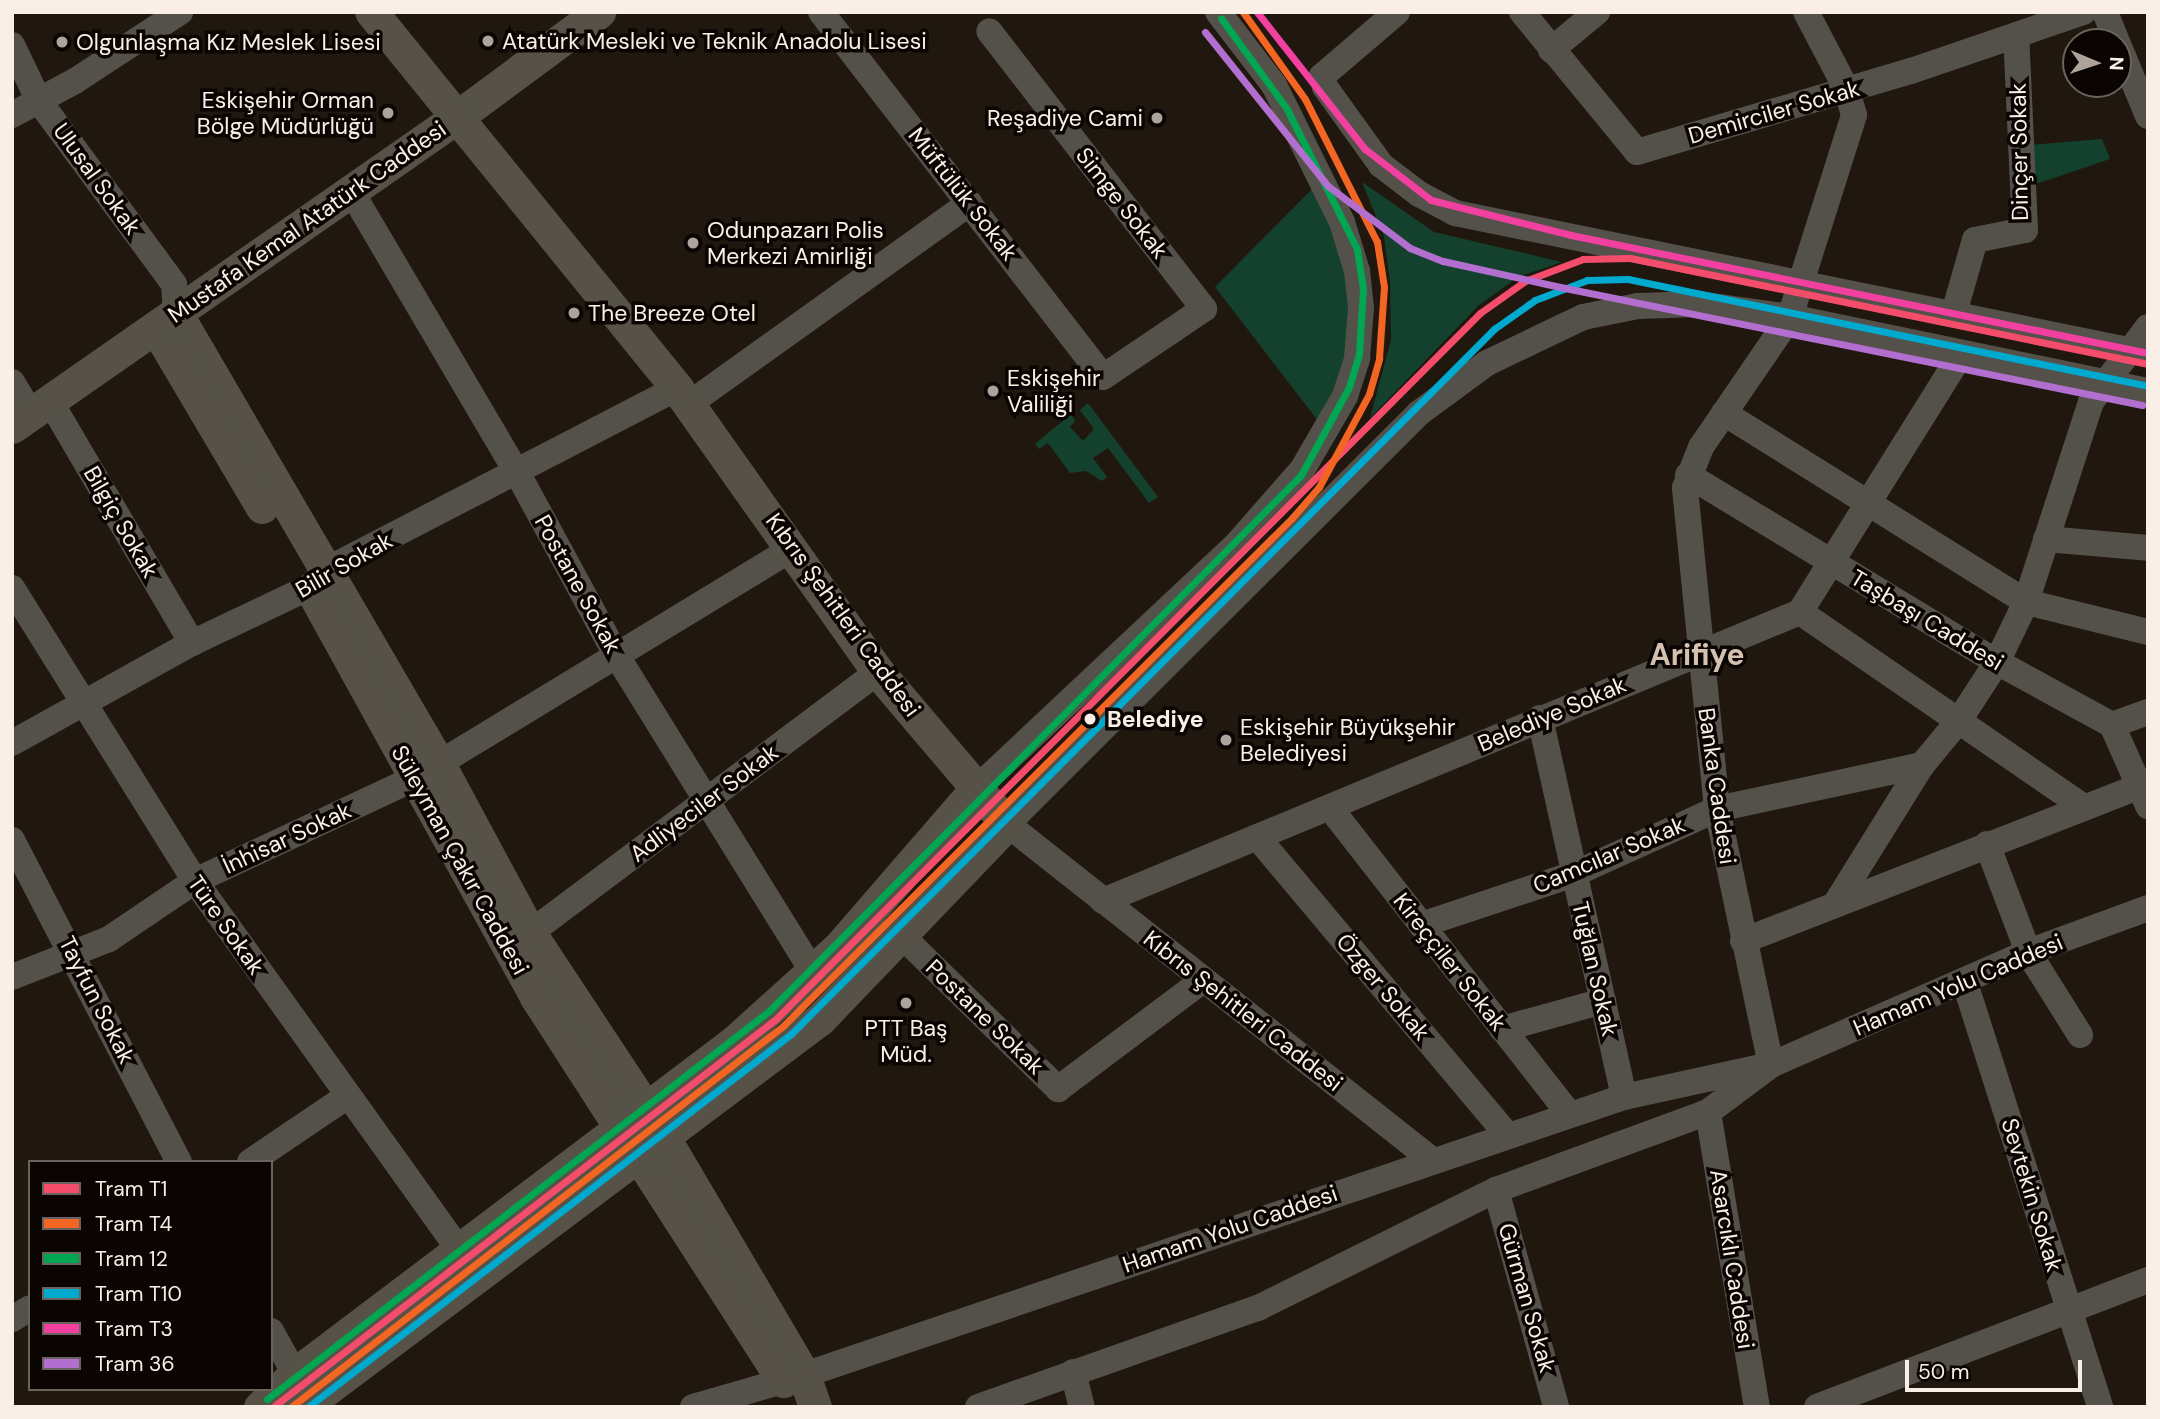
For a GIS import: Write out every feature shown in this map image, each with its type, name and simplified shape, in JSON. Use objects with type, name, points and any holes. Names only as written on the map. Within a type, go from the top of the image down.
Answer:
[{"type":"main road","name":"Kıbrıs Şehitleri Caddesi","points":[[371,12],[683,396],[794,548],[878,672],[1007,824]]},
{"type":"main road","name":"Mustafa Kemal Atatürk Caddesi","points":[[31,414],[457,117],[599,12]]},
{"type":"main road","name":"Süleyman Çakır Caddesi","points":[[166,321],[427,771],[656,1124],[793,1378]]},
{"type":"main road","name":"Süleyman Çakır Caddesi","points":[[427,771],[536,997],[626,1143],[793,1378]]},
{"type":"main road","points":[[656,1124],[734,1042],[813,972],[976,789]]},
{"type":"main road","points":[[260,1407],[295,1374],[459,1250],[820,1019],[1007,824]]},
{"type":"main road","points":[[303,1407],[626,1143]]},
{"type":"main road","points":[[793,1378],[815,1407]]},
{"type":"street","points":[[12,115],[39,101],[180,12]]},
{"type":"street","name":"Müftülük Sokak","points":[[821,12],[1103,377]]},
{"type":"street","points":[[976,789],[1236,545],[1302,470],[1345,396],[1357,358],[1361,308],[1357,271],[1342,222],[1274,85],[1218,12]]},
{"type":"street","points":[[1397,12],[1322,76],[1381,165],[1419,194],[1455,213],[2141,352]]},
{"type":"street","name":"Demirciler Sokak","points":[[1522,12],[1637,152],[1847,90],[2083,12]]},
{"type":"street","points":[[1551,50],[1597,12]]},
{"type":"street","points":[[1806,12],[1847,90]]},
{"type":"street","name":"Simge Sokak","points":[[989,31],[1204,309],[1103,377]]},
{"type":"street","name":"Dinçer Sokak","points":[[1954,313],[1975,240],[2025,230],[2017,35]]},
{"type":"street","name":"Ulusal Sokak","points":[[12,45],[39,101],[174,284],[166,321]]},
{"type":"street","points":[[2132,77],[2148,116]]},
{"type":"street","name":"Banka Caddesi","points":[[1771,1065],[1717,809],[1699,654],[1685,488],[1688,475],[1724,413],[1790,317],[1854,115],[1847,90]]},
{"type":"street","name":"Postane Sokak","points":[[351,191],[518,474],[617,656],[813,972]]},
{"type":"street","name":"Bilir Sokak","points":[[12,743],[87,705],[192,643],[518,474],[683,396],[970,203]]},
{"type":"street","points":[[1007,824],[1361,467],[1419,413],[1487,363],[1583,317],[1638,306],[1699,304],[1790,317],[2148,391]]},
{"type":"street","points":[[1836,903],[1922,765],[1960,719],[1997,662],[2026,602],[2091,402],[2141,352],[2148,327]]},
{"type":"street","points":[[1962,353],[1800,612],[1960,719],[2084,807]]},
{"type":"street","name":"Bilgiç Sokak","points":[[12,382],[31,414],[192,643]]},
{"type":"street","points":[[1724,413],[2026,602],[2148,632]]},
{"type":"street","name":"Taşbaşı Caddesi","points":[[1688,475],[1997,662],[2112,725]]},
{"type":"street","points":[[2046,539],[2148,548]]},
{"type":"street","name":"İnhisar Sokak","points":[[12,977],[109,939],[195,881],[427,771],[794,548]]},
{"type":"street","name":"Türe Sokak","points":[[12,588],[195,881],[346,1097],[459,1250]]},
{"type":"street","name":"Belediye Sokak","points":[[1102,901],[1331,809],[1540,718],[1800,612]]},
{"type":"street","name":"Adliyeciler Sokak","points":[[530,933],[878,672]]},
{"type":"street","points":[[1743,941],[2084,807],[2145,792],[2112,725],[2148,712]]},
{"type":"street","name":"Tuğlan Sokak","points":[[1540,718],[1624,1097]]},
{"type":"street","name":"Camcılar Sokak","points":[[1421,925],[1574,874],[1717,809],[1922,765]]},
{"type":"street","name":"Kireççiler Sokak","points":[[1331,809],[1570,1115]]},
{"type":"street","name":"Kıbrıs Şehitleri Caddesi","points":[[1007,824],[1432,1160]]},
{"type":"street","name":"Özger Sokak","points":[[1258,838],[1507,1135]]},
{"type":"street","name":"Tayfun Sokak","points":[[12,840],[73,952],[178,1160]]},
{"type":"street","points":[[1987,844],[2028,952],[2080,1035]]},
{"type":"street","name":"Hamam Yolu Caddesi","points":[[694,1407],[793,1378],[1624,1097],[1771,1065],[1965,983],[2028,952],[2148,908]]},
{"type":"street","name":"Postane Sokak","points":[[902,936],[1058,1089],[1203,980]]},
{"type":"street","name":"Sevtekin Sokak","points":[[1965,983],[2100,1407]]},
{"type":"street","points":[[1503,1029],[1603,1001]]},
{"type":"street","name":"Hamam Yolu Caddesi","points":[[978,1407],[1258,1308],[1496,1190],[1708,1112],[1771,1065]]},
{"type":"street","points":[[253,1160],[346,1097]]},
{"type":"street","name":"Asarcıklı Caddesi","points":[[1708,1112],[1757,1407]]},
{"type":"street","name":"Gürman Sokak","points":[[1496,1190],[1556,1407]]},
{"type":"street","points":[[1817,1407],[2148,1280]]},
{"type":"street","points":[[273,1335],[295,1374]]},
{"type":"street","points":[[1073,1372],[1082,1407]]},
{"type":"green space","points":[[2102,139],[2110,159],[2036,184],[2028,145]]},
{"type":"green space","points":[[1362,182],[1434,232],[1562,262],[1518,277],[1479,305],[1370,418],[1391,340],[1390,283],[1384,236]]},
{"type":"green space","points":[[1316,185],[1349,268],[1352,333],[1341,385],[1319,422],[1215,287]]},
{"type":"green space","points":[[1088,403],[1158,497],[1149,503],[1108,448],[1093,458],[1107,477],[1102,481],[1086,471],[1070,473],[1048,443],[1039,449],[1035,444],[1071,414],[1075,421],[1070,427],[1083,441],[1094,429],[1080,410]]},
{"type":"tram line","name":"T4","points":[[291,1407],[783,1026],[1292,518],[1319,487],[1369,394],[1379,358],[1384,287],[1377,242],[1305,99],[1243,12]]},
{"type":"tram line","name":"T3","points":[[1257,12],[1365,149],[1431,200],[1571,235],[2148,353]]},
{"type":"tram line","name":"12","points":[[267,1399],[769,1011],[1301,475],[1349,387],[1359,354],[1363,289],[1357,249],[1287,109],[1221,18]]},
{"type":"tram line","name":"36","points":[[1205,32],[1328,186],[1410,248],[1443,261],[1560,287],[2142,405]]},
{"type":"tram line","name":"T1","points":[[273,1407],[776,1019],[1480,313],[1525,281],[1583,259],[1630,258],[2148,364]]},
{"type":"tram line","name":"T10","points":[[308,1407],[791,1034],[1494,329],[1535,300],[1587,280],[1628,279],[2144,385]]},
{"type":"place","name":"Atatürk Mesleki ve Teknik Anadolu Lisesi","points":[[488,41]]},
{"type":"place","name":"Olgunlaşma Kız Meslek Lisesi","points":[[62,42]]},
{"type":"place","name":"Eskişehir Orman Bölge Müdürlüğü","points":[[388,113]]},
{"type":"place","name":"Reşadiye Cami","points":[[1157,118]]},
{"type":"place","name":"Odunpazarı Polis Merkezi Amirliği","points":[[693,243]]},
{"type":"place","name":"The Breeze Otel","points":[[574,313]]},
{"type":"place","name":"Eskişehir Valiliği","points":[[993,391]]},
{"type":"place","name":"Belediye","points":[[1090,719]]},
{"type":"place","name":"Eskişehir Büyükşehir Belediyesi","points":[[1226,740]]},
{"type":"place","name":"PTT Baş Müd.","points":[[906,1003]]},
{"type":"district","name":"Arifiye","points":[[1697,655]]}]
